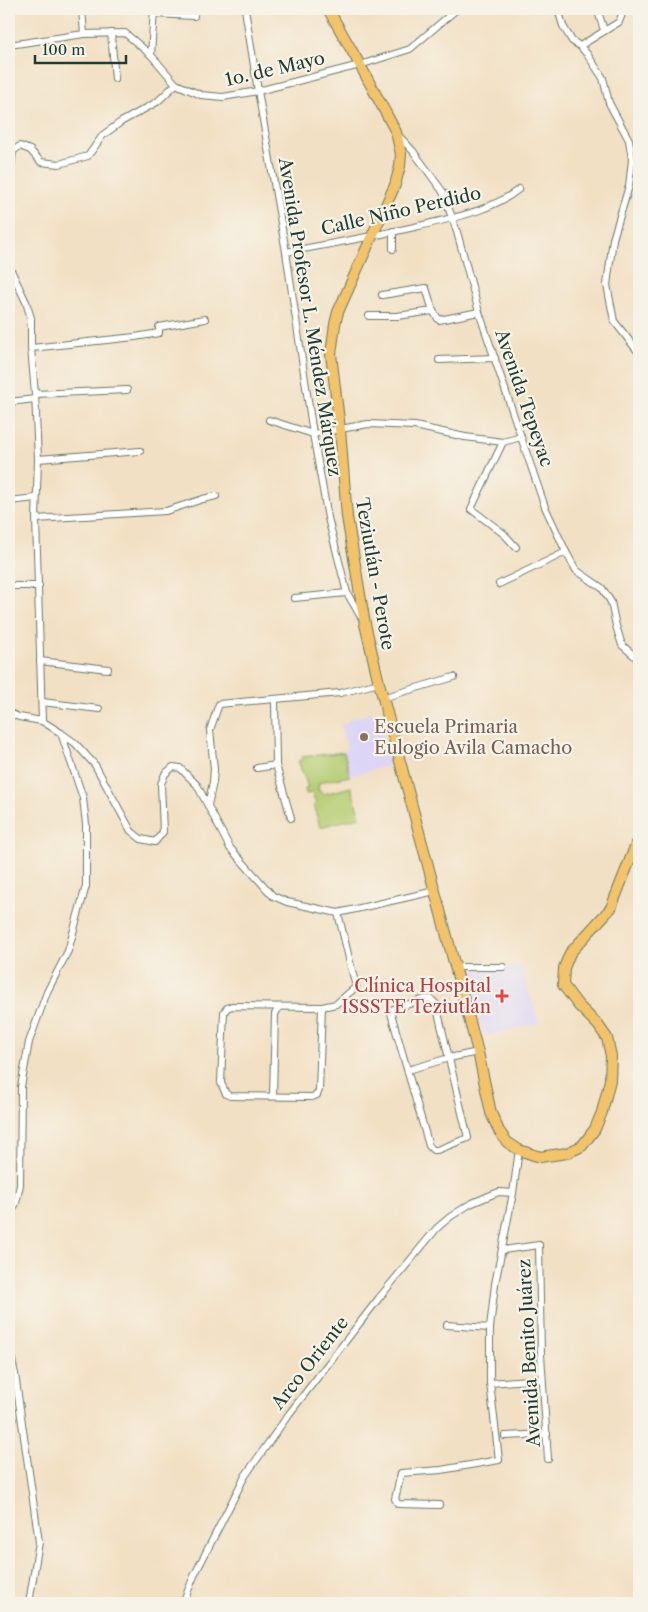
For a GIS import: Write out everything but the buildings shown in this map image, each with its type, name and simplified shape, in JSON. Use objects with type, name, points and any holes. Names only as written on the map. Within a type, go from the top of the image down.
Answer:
[{"type":"main road","name":"Teziutlán - Perote","points":[[328,9],[396,132],[401,154],[400,166],[394,185],[344,297],[335,324],[331,354],[340,429],[347,517],[365,624],[382,698],[456,967],[478,1052],[491,1113],[498,1131],[507,1142],[518,1150]]},
{"type":"main road","points":[[518,1150],[540,1157],[566,1153],[582,1146],[595,1129],[602,1112],[610,1080],[610,1056],[607,1038],[563,985],[564,968],[570,953],[612,908],[634,846],[639,840]]},
{"type":"street","points":[[82,9],[84,34]]},
{"type":"street","name":"Avenida Profesor L. Méndez Márquez","points":[[245,9],[328,518],[347,593],[365,624]]},
{"type":"street","name":"1o. de Mayo","points":[[9,45],[84,34],[125,33],[151,55],[176,84],[202,95],[223,97],[258,91],[360,64],[410,48],[457,9]]},
{"type":"street","points":[[558,9],[567,34],[587,54],[603,78],[609,103],[629,140],[632,160],[629,186],[613,239],[607,285],[614,321],[639,353]]},
{"type":"street","points":[[597,9],[604,30]]},
{"type":"street","points":[[580,46],[619,22],[624,9]]},
{"type":"street","points":[[151,55],[154,11],[194,16]]},
{"type":"street","points":[[111,33],[115,79]]},
{"type":"street","points":[[9,166],[11,166],[12,151],[20,146],[30,150],[41,162],[59,164],[88,156],[103,135],[120,122],[157,102],[176,84]]},
{"type":"street","name":"Avenida Tepeyac","points":[[396,132],[414,152],[443,192],[479,312],[545,508],[576,570],[602,588],[611,602],[622,645],[639,660]]},
{"type":"street","name":"Calle Niño Perdido","points":[[286,252],[372,236],[452,218],[508,199],[519,189]]},
{"type":"street","points":[[393,231],[393,249]]},
{"type":"street","points":[[9,266],[26,302],[31,318],[38,459],[36,519],[42,721]]},
{"type":"street","points":[[382,295],[426,288],[433,311],[439,320],[479,312]]},
{"type":"street","points":[[369,316],[397,316],[433,311]]},
{"type":"street","points":[[31,348],[135,337],[159,332],[159,327],[205,320]]},
{"type":"street","points":[[439,360],[495,358]]},
{"type":"street","points":[[9,402],[35,397],[127,390]]},
{"type":"street","points":[[269,420],[313,434],[368,424],[415,426],[465,437],[503,442],[521,437]]},
{"type":"street","points":[[503,442],[472,509],[504,534],[516,547]]},
{"type":"street","points":[[38,459],[140,451]]},
{"type":"street","points":[[36,519],[166,511],[216,496]]},
{"type":"street","points":[[9,501],[36,498]]},
{"type":"street","points":[[500,584],[566,552]]},
{"type":"street","points":[[9,586],[38,586]]},
{"type":"street","points":[[294,598],[347,593]]},
{"type":"street","points":[[40,661],[108,669]]},
{"type":"street","points":[[382,698],[454,677]]},
{"type":"street","points":[[208,805],[214,769],[210,730],[218,704],[340,693],[379,683]]},
{"type":"street","points":[[275,700],[276,765],[291,818]]},
{"type":"street","points":[[42,702],[99,709]]},
{"type":"street","points":[[9,713],[19,717],[42,721],[75,743],[95,765],[131,831],[141,839],[155,842],[163,832],[161,784],[165,774],[173,767],[180,768],[197,785],[230,848],[273,896],[287,902],[338,914],[435,891]]},
{"type":"street","points":[[9,1218],[16,1203],[20,1185],[20,1087],[29,1042],[46,992],[68,951],[86,886],[86,824],[82,798],[61,733]]},
{"type":"street","points":[[258,768],[276,765]]},
{"type":"street","points":[[322,1007],[319,1090],[317,1095],[312,1097],[230,1096],[226,1094],[221,1083],[224,1012],[227,1008],[232,1006],[322,1007],[336,1004],[356,987],[338,914]]},
{"type":"street","points":[[456,967],[503,967]]},
{"type":"street","points":[[425,999],[431,999],[436,1004],[449,1058],[468,1138],[433,1150],[429,1146],[390,1010],[425,999]]},
{"type":"street","points":[[273,1096],[275,1014],[279,1007]]},
{"type":"street","points":[[408,1070],[478,1052]]},
{"type":"street","points":[[439,1505],[398,1504],[395,1499],[401,1473],[441,1470],[499,1460],[490,1383],[490,1328],[495,1284],[513,1193],[518,1150]]},
{"type":"street","name":"Arco Oriente","points":[[183,1603],[194,1576],[245,1476],[289,1414],[379,1298],[437,1228],[450,1216],[491,1194],[499,1192],[513,1193]]},
{"type":"street","name":"Avenida Benito Juárez","points":[[503,1250],[539,1245],[542,1379],[548,1459]]},
{"type":"street","points":[[447,1325],[490,1328]]},
{"type":"street","points":[[9,1347],[15,1374],[39,1542],[29,1603]]},
{"type":"street","points":[[490,1383],[542,1379]]},
{"type":"street","points":[[505,1436],[547,1434]]},
{"type":"shaded area","name":"Escuela Primaria Eulogio Avila Camacho","points":[[376,712],[391,765],[350,776],[344,752],[347,748],[341,725],[347,723],[350,719]]},
{"type":"shaded area","name":"Clínica Hospital ISSSTE Teziutlán","points":[[521,967],[539,1023],[484,1036],[466,970]]},
{"type":"green space","points":[[344,752],[350,776],[320,782],[318,786],[319,791],[324,794],[351,787],[360,817],[320,827],[314,805],[316,804],[312,793],[306,794],[305,789],[308,787],[298,761],[302,760],[302,757]]},
{"type":"place","name":"Escuela Primaria Eulogio Avila Camacho","points":[[364,737]]},
{"type":"place","name":"Clínica Hospital ISSSTE Teziutlán","points":[[502,996]]}]
